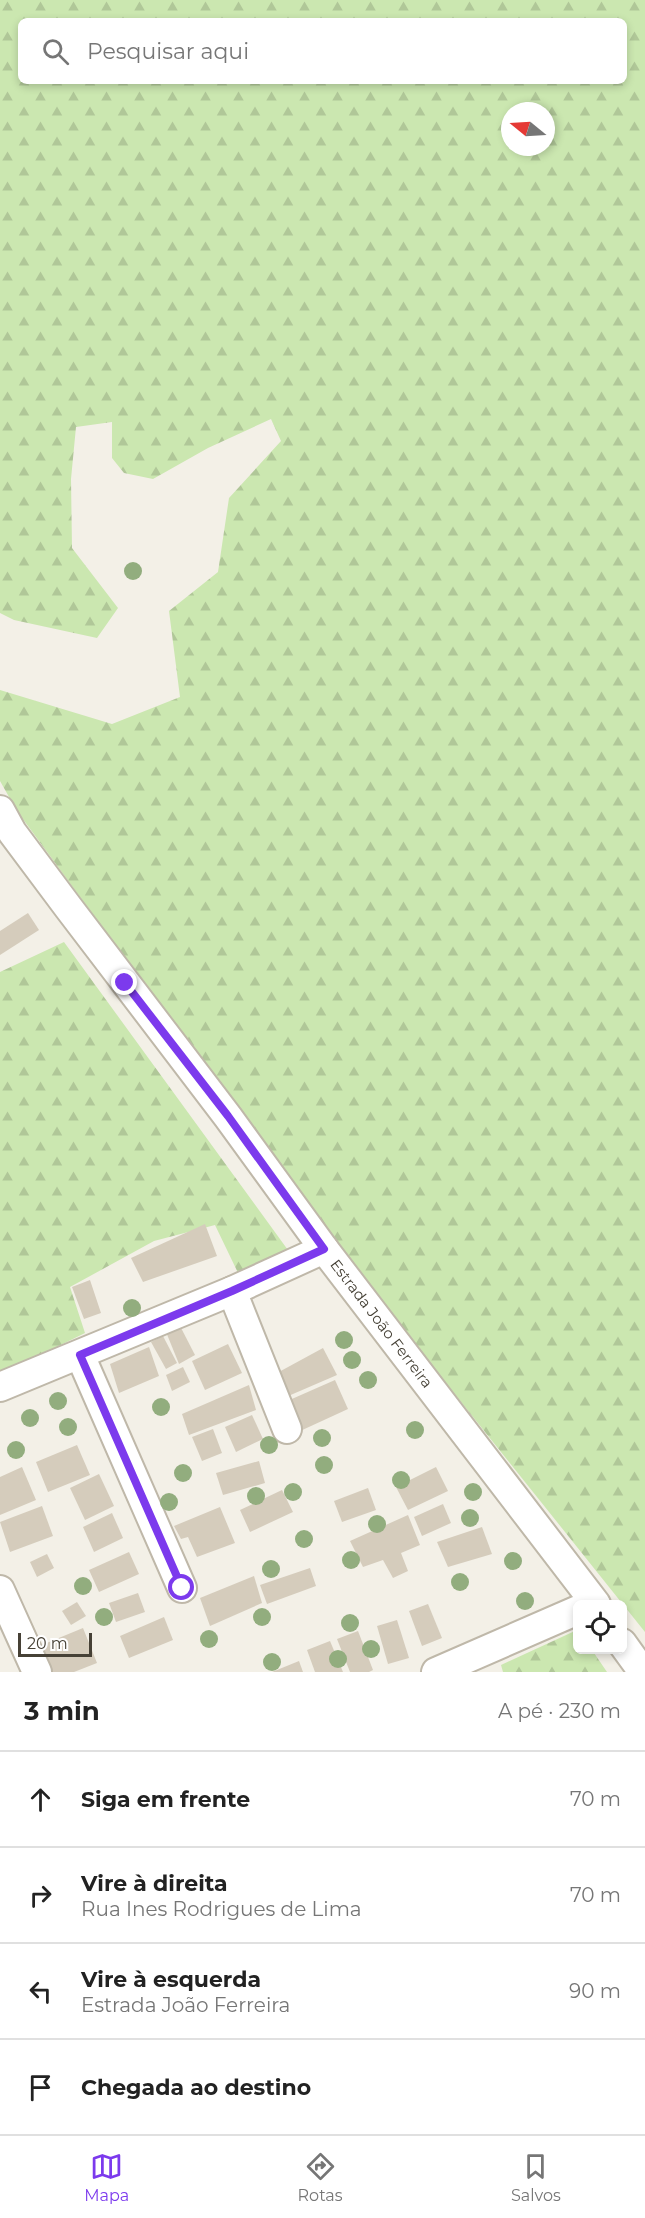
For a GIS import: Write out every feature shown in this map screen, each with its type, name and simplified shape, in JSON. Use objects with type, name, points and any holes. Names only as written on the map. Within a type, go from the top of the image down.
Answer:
[{"type":"street","name":"Estrada João Ferreira","points":[[0,810],[12,832],[228,1116],[324,1249],[586,1600]]},
{"type":"street","points":[[0,1387],[232,1291],[324,1249]]},
{"type":"street","points":[[232,1291],[287,1430]]},
{"type":"street","points":[[80,1355],[182,1588]]},
{"type":"street","points":[[0,1590],[37,1672]]},
{"type":"street","points":[[436,1672],[573,1612]]},
{"type":"street","points":[[627,1650],[643,1672]]},
{"type":"green space","points":[[0,0],[645,0],[645,1632],[627,1610],[627,1600],[619,1600],[333,1242],[17,811],[0,781],[0,690],[112,724],[180,697],[169,611],[218,572],[229,498],[281,441],[271,419],[208,448],[153,479],[124,473],[112,458],[112,422],[76,427],[71,479],[72,548],[118,608],[97,638],[14,620],[0,613]]},
{"type":"green space","points":[[64,942],[293,1257],[240,1277],[215,1225],[154,1241],[70,1287],[85,1333],[0,1375],[0,972]]},
{"type":"green space","points":[[573,1632],[573,1654],[595,1654],[607,1672],[503,1672],[501,1665]]},
{"type":"building","points":[[28,913],[39,930],[0,955],[0,931]]},
{"type":"building","points":[[205,1224],[217,1256],[143,1282],[131,1258]]},
{"type":"building","points":[[90,1280],[101,1313],[84,1319],[72,1287]]},
{"type":"building","points":[[179,1324],[195,1355],[179,1364],[166,1332]]},
{"type":"building","points":[[163,1336],[177,1363],[166,1369],[151,1342]]},
{"type":"building","points":[[228,1344],[242,1373],[205,1390],[192,1361]]},
{"type":"building","points":[[149,1347],[159,1376],[119,1393],[110,1364]]},
{"type":"building","points":[[323,1348],[337,1375],[286,1397],[277,1373]]},
{"type":"building","points":[[183,1367],[190,1382],[172,1391],[166,1375]]},
{"type":"building","points":[[335,1380],[348,1409],[298,1432],[285,1402]]},
{"type":"building","points":[[249,1385],[256,1410],[189,1435],[182,1414]]},
{"type":"building","points":[[252,1415],[263,1439],[236,1452],[225,1427]]},
{"type":"building","points":[[213,1429],[222,1453],[202,1461],[192,1437]]},
{"type":"building","points":[[77,1445],[90,1475],[48,1492],[36,1462]]},
{"type":"building","points":[[259,1461],[265,1483],[223,1495],[216,1473]]},
{"type":"building","points":[[22,1467],[36,1500],[0,1515],[0,1477]]},
{"type":"building","points":[[436,1467],[448,1491],[408,1510],[396,1487]]},
{"type":"building","points":[[99,1474],[114,1506],[85,1520],[70,1488]]},
{"type":"building","points":[[368,1488],[376,1510],[342,1522],[334,1501]]},
{"type":"building","points":[[282,1490],[293,1512],[250,1532],[240,1510]]},
{"type":"building","points":[[443,1504],[451,1523],[422,1536],[414,1517]]},
{"type":"building","points":[[42,1506],[53,1536],[10,1552],[0,1522]]},
{"type":"building","points":[[220,1507],[235,1543],[197,1557],[188,1537],[181,1539],[174,1526]]},
{"type":"building","points":[[112,1513],[123,1538],[94,1552],[83,1527]]},
{"type":"building","points":[[408,1515],[420,1545],[401,1553],[408,1571],[393,1578],[383,1560],[363,1567],[350,1541]]},
{"type":"building","points":[[482,1527],[492,1554],[448,1567],[437,1542]]},
{"type":"building","points":[[129,1552],[139,1574],[99,1592],[89,1570]]},
{"type":"building","points":[[47,1554],[54,1568],[37,1577],[30,1562]]},
{"type":"building","points":[[310,1568],[316,1586],[267,1604],[260,1585]]},
{"type":"building","points":[[254,1576],[262,1603],[210,1626],[200,1598]]},
{"type":"building","points":[[138,1593],[145,1612],[116,1622],[109,1603]]},
{"type":"building","points":[[77,1602],[86,1616],[71,1625],[62,1611]]},
{"type":"building","points":[[428,1604],[442,1638],[422,1646],[409,1611]]},
{"type":"building","points":[[164,1617],[173,1640],[129,1658],[120,1636]]},
{"type":"building","points":[[397,1620],[409,1658],[388,1664],[377,1626]]},
{"type":"building","points":[[83,1628],[97,1663],[74,1672],[47,1672],[37,1647]]},
{"type":"building","points":[[358,1631],[373,1670],[369,1672],[350,1672],[337,1639]]},
{"type":"building","points":[[330,1641],[343,1672],[315,1672],[307,1650]]},
{"type":"building","points":[[299,1661],[303,1672],[272,1672]]},
{"type":"route","points":[[125,983],[228,1116],[324,1249],[232,1291],[80,1355],[182,1588]]}]
